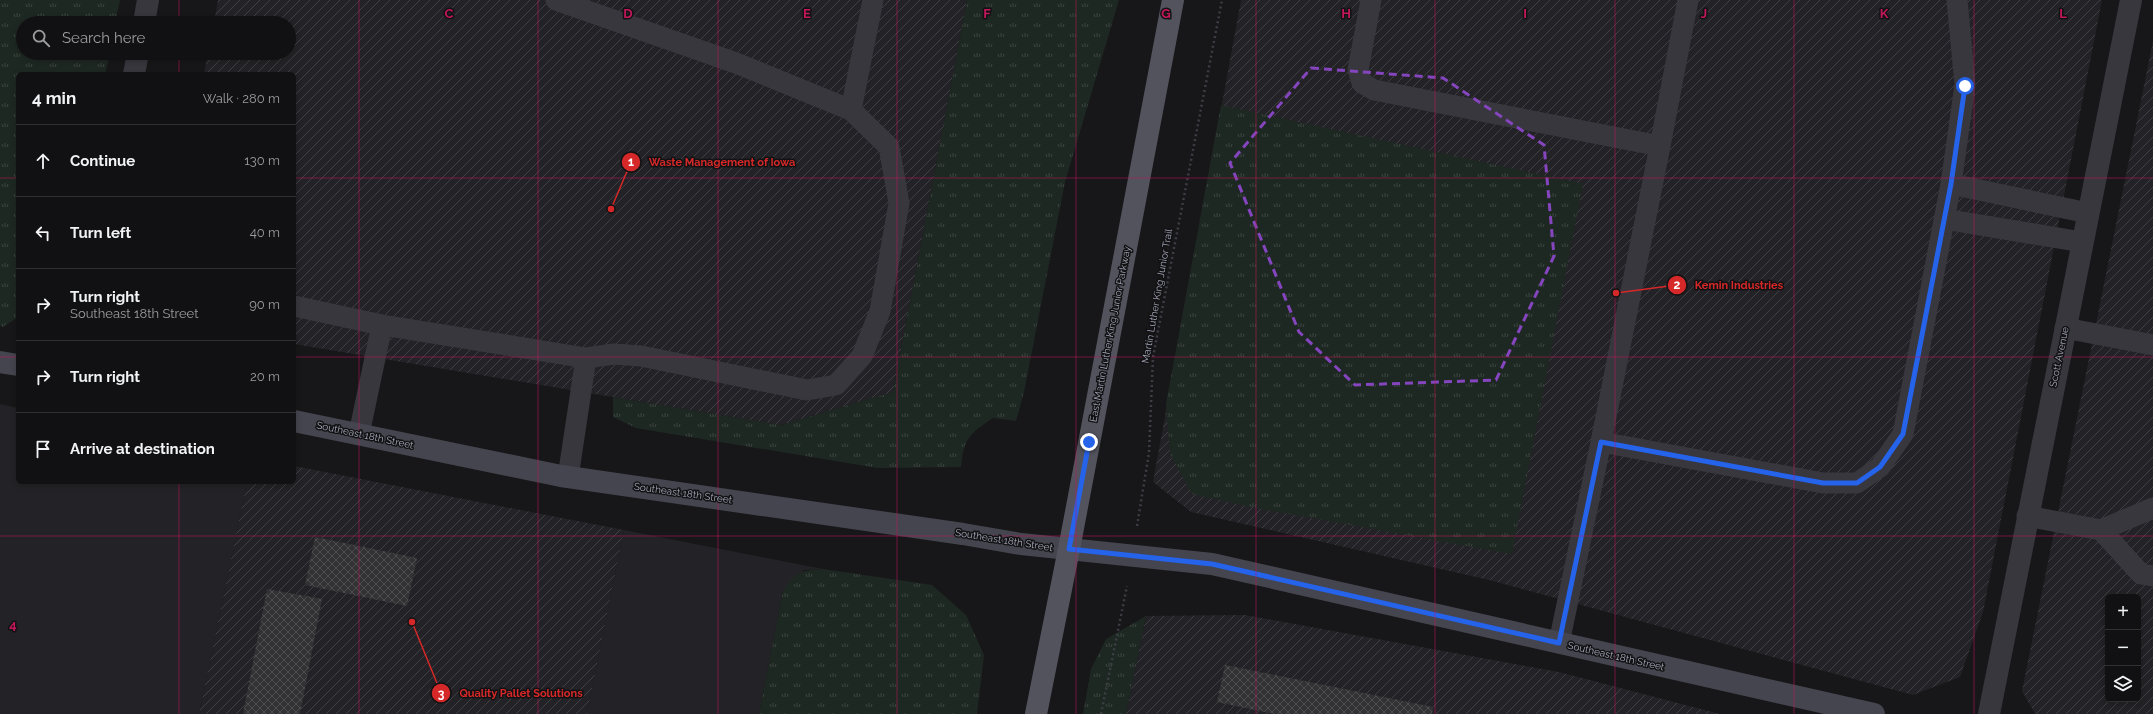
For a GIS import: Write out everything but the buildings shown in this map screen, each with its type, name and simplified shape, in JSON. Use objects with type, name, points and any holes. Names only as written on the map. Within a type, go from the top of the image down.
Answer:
[{"type":"main road","name":"East Martin Luther King Junior Parkway","points":[[1036,714],[1069,549],[1173,0]]},
{"type":"street","points":[[145,16],[148,0]]},
{"type":"street","name":"Scott Avenue","points":[[1989,714],[2027,516],[2131,0]]},
{"type":"street","points":[[134,72],[137,60]]},
{"type":"street","points":[[0,362],[16,365]]},
{"type":"street","name":"Southeast 18th Street","points":[[296,421],[568,477],[955,532],[1021,544],[1212,564],[1874,714]]},
{"type":"lane","points":[[296,306],[382,325],[586,358],[614,354],[641,356],[808,390],[836,386],[862,356],[880,311],[899,204],[889,147],[851,110],[736,63],[556,0]]},
{"type":"lane","points":[[851,110],[873,0]]},
{"type":"lane","points":[[1371,0],[1358,70],[1362,83],[1374,90],[1660,146]]},
{"type":"lane","points":[[1559,643],[1601,442],[1688,0]]},
{"type":"lane","points":[[1601,442],[1823,483],[1857,483],[1880,467],[1903,434],[1951,184],[1965,86],[1957,0]]},
{"type":"lane","points":[[1951,184],[2088,213]]},
{"type":"lane","points":[[1944,220],[2082,242]]},
{"type":"lane","points":[[359,434],[382,325]]},
{"type":"lane","points":[[2065,328],[2153,345]]},
{"type":"lane","points":[[568,477],[586,358]]},
{"type":"lane","points":[[2027,516],[2102,530],[2153,508]]},
{"type":"lane","points":[[2102,530],[2141,574],[2153,576]]},
{"type":"path","name":"Martin Luther King Junior Trail","points":[[1101,714],[1133,556],[1148,453],[1153,357],[1222,0]]},
{"type":"highlighted area","points":[[1311,68],[1443,78],[1544,145],[1554,256],[1496,380],[1355,385],[1299,332],[1230,163]]},
{"type":"shaded area","points":[[218,0],[967,0],[893,392],[781,425],[296,344],[296,72],[204,72],[207,60],[296,60],[296,16],[215,16]]},
{"type":"shaded area","points":[[1241,0],[2102,0],[1983,612],[1960,677],[1913,695],[1489,580],[1191,512],[1153,482]]},
{"type":"shaded area","points":[[2153,41],[2153,714],[2035,714],[2022,691]]},
{"type":"shaded area","points":[[0,404],[16,408],[16,484],[247,484],[199,714],[0,714]]},
{"type":"shaded area","points":[[296,466],[624,530],[587,714],[199,714],[247,484],[296,484]]},
{"type":"shaded area","points":[[624,530],[823,569],[804,570],[783,591],[759,714],[587,714]]},
{"type":"shaded area","points":[[1245,615],[1559,672],[1720,714],[1126,714],[1146,616]]},
{"type":"green space","points":[[0,0],[120,0],[117,16],[16,16],[16,60],[108,60],[105,72],[16,72],[16,318],[3,327],[0,326]]},
{"type":"green space","points":[[967,0],[1119,0],[1065,182],[1024,392],[1016,421],[993,418],[978,428],[966,443],[961,467],[878,468],[636,428],[613,417],[613,397],[781,425],[893,392]]},
{"type":"green space","points":[[1221,105],[1583,184],[1512,554],[1251,507],[1192,494],[1170,454],[1166,404]]},
{"type":"green space","points":[[823,569],[932,585],[966,615],[984,655],[977,714],[759,714],[783,591],[791,580],[800,573],[804,571]]},
{"type":"green space","points":[[1146,616],[1126,714],[1083,714],[1091,669],[1106,639]]},
{"type":"place","name":"Waste Management of Iowa","points":[[611,209]]},
{"type":"place","name":"Kemin Industries","points":[[1616,293]]},
{"type":"place","name":"Quality Pallet Solutions","points":[[412,622]]},
{"type":"route","points":[[1089,442],[1069,549],[1212,564],[1559,643],[1601,442],[1823,483],[1857,483],[1880,467],[1903,434],[1951,184],[1965,86]]}]
